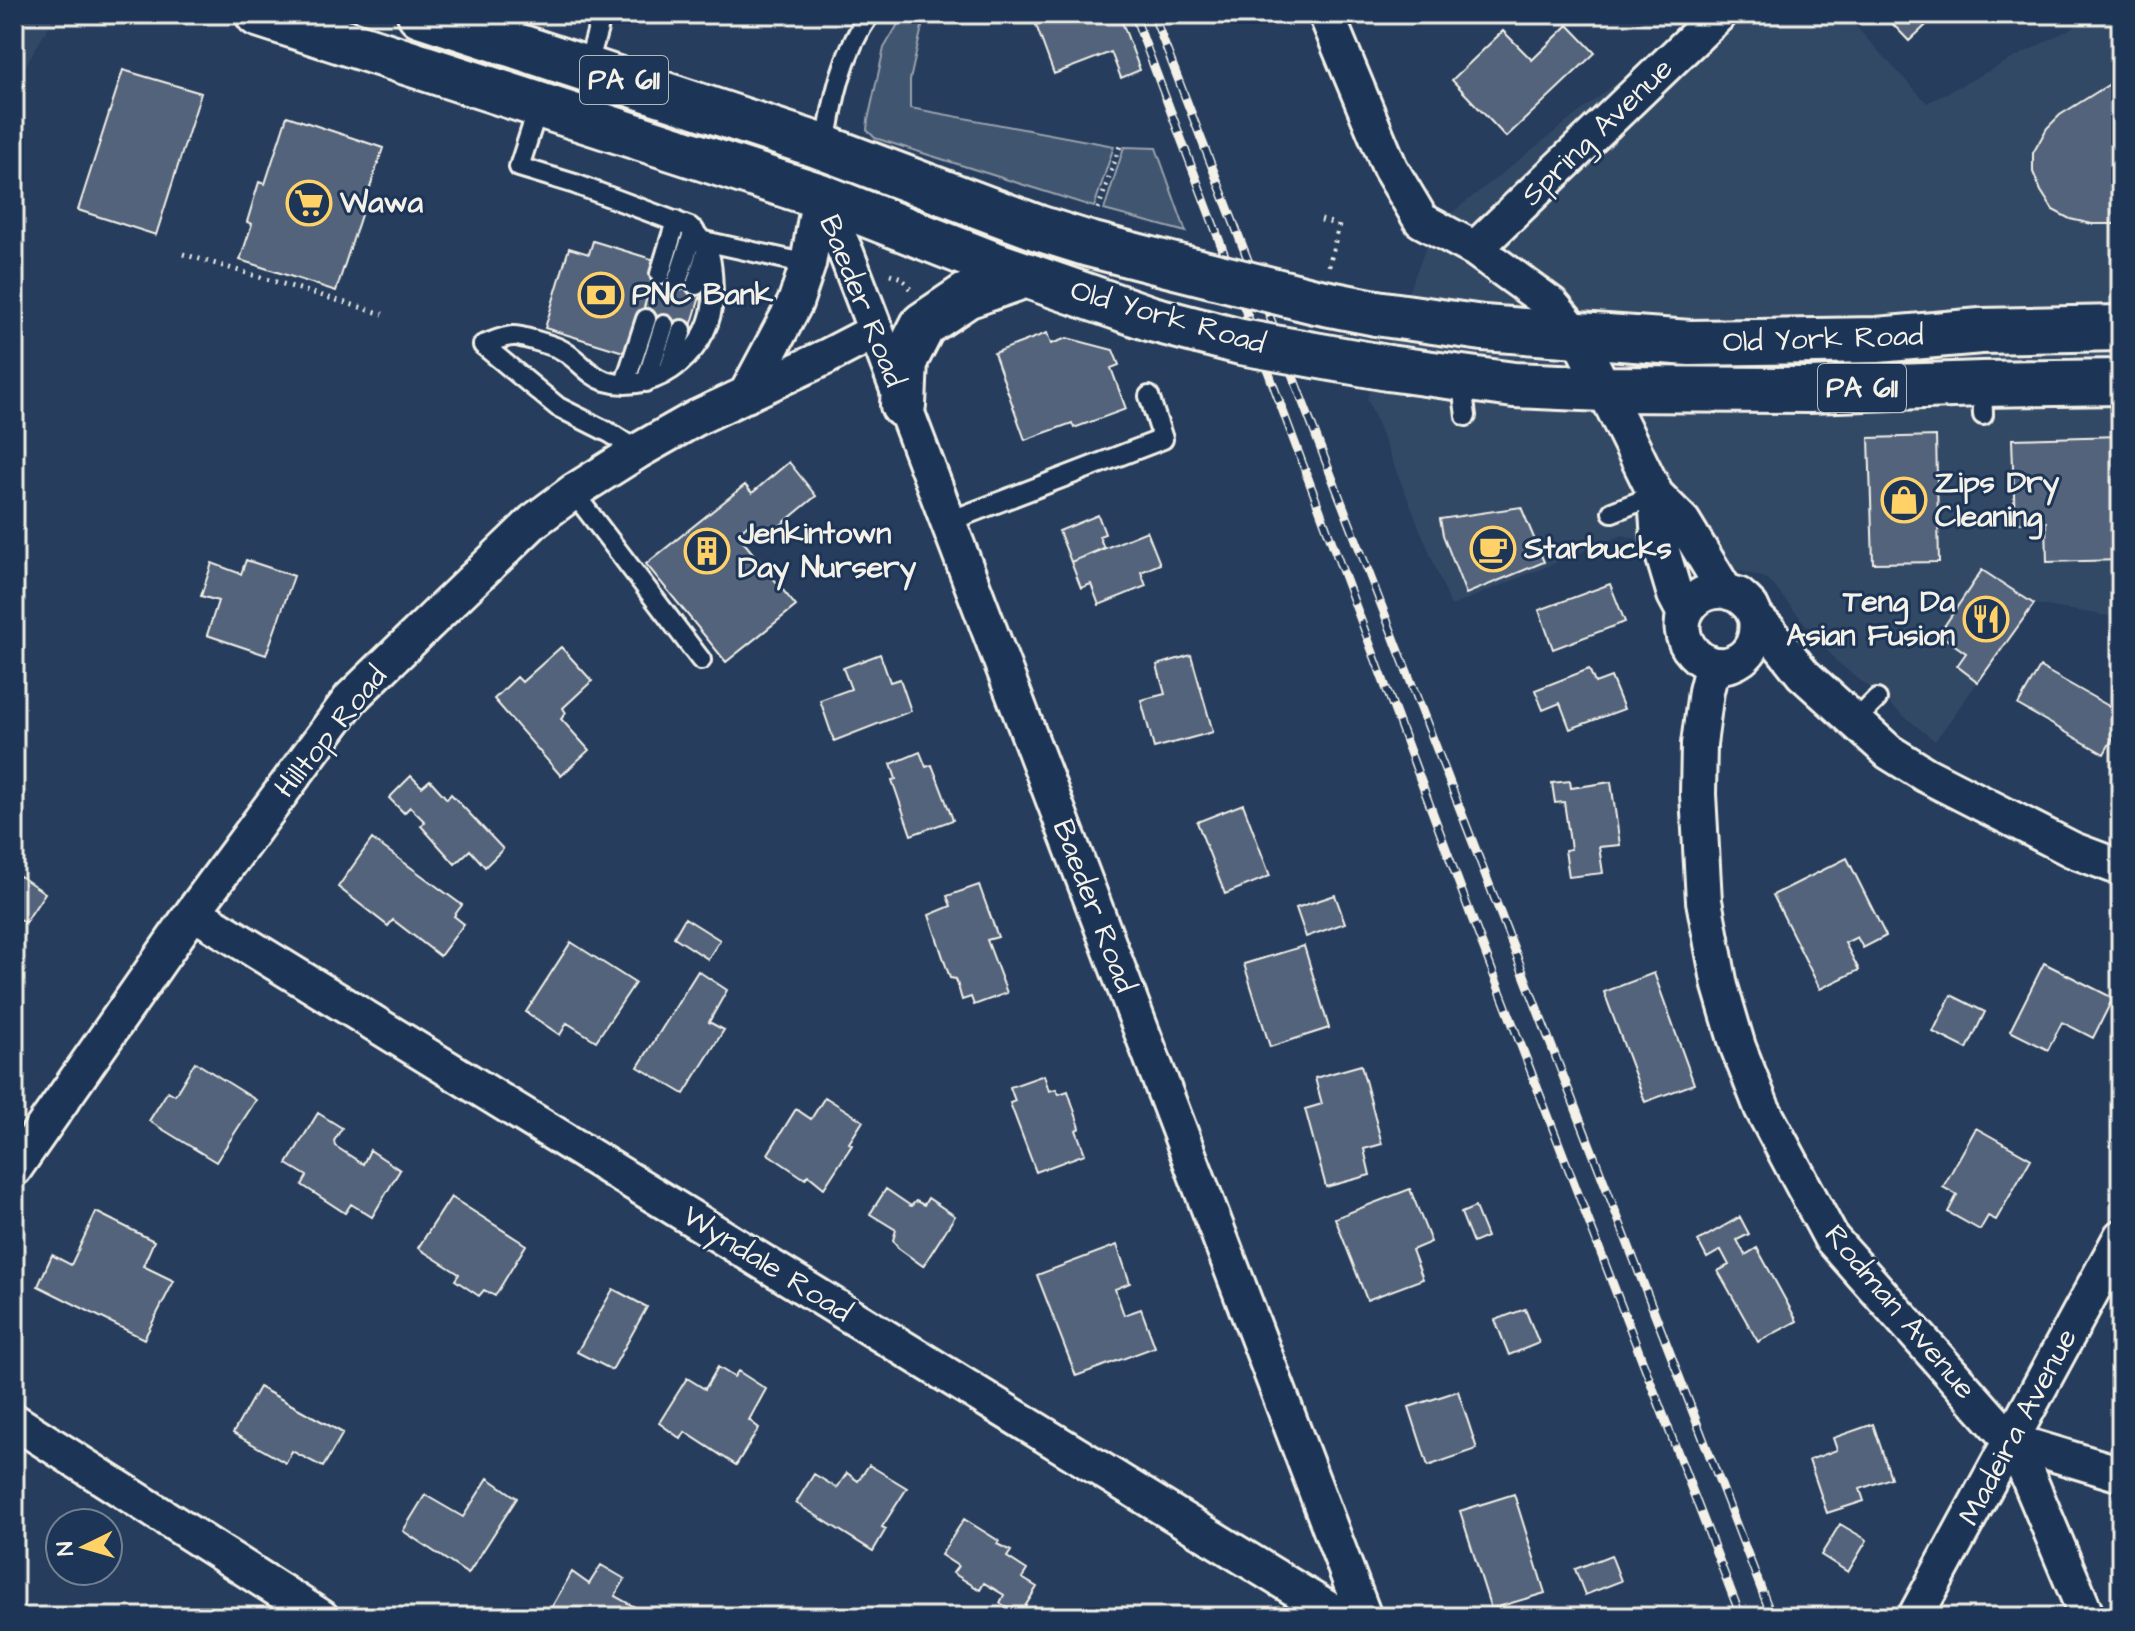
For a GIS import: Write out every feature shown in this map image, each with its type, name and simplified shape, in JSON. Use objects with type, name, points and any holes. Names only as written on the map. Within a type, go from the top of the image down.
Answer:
[{"type":"highway","name":"Old York Road","points":[[258,14],[820,196],[1026,275],[1152,319],[1241,342],[1388,368],[1464,397],[1514,385],[1604,389],[1809,390],[1982,399],[2121,382]]},
{"type":"highway","name":"Old York Road","points":[[420,14],[826,149],[1089,244],[1315,301],[1376,313],[1483,328],[1690,343],[1877,340],[1981,331],[2121,328]]},
{"type":"highway","points":[[903,405],[905,360],[923,325],[966,296],[1026,275]]},
{"type":"street","points":[[1326,14],[1390,168],[1421,220],[1475,249],[1551,304],[1578,336],[1656,495],[1683,522],[1725,591]]},
{"type":"street","name":"Spring Avenue","points":[[1475,249],[1719,14]]},
{"type":"street","points":[[746,395],[795,303],[808,264],[826,149]]},
{"type":"street","name":"Baeder Road","points":[[820,196],[876,331],[1364,1617]]},
{"type":"street","name":"Hilltop Road","points":[[14,1169],[193,912],[351,698],[534,521],[573,492],[698,417],[876,331]]},
{"type":"street","points":[[1656,495],[1659,541],[1675,595],[1685,614]]},
{"type":"street","points":[[1713,591],[1738,595],[1754,612],[1748,642],[1706,663],[1688,648],[1682,627],[1685,614],[1700,596],[1713,591]]},
{"type":"street","points":[[1748,642],[1866,710],[1889,752],[1926,775],[2073,850],[2121,868]]},
{"type":"street","name":"Rodman Avenue","points":[[1748,642],[1709,679],[1699,744],[1698,794],[1704,901],[1720,986],[1738,1047],[1762,1108],[1831,1238],[2011,1441],[2087,1617]]},
{"type":"street","name":"Rodman Avenue","points":[[1688,648],[1687,668],[1699,744]]},
{"type":"street","name":"Wyndale Road","points":[[193,912],[1341,1617]]},
{"type":"street","name":"Madeira Avenue","points":[[1915,1617],[2121,1237]]},
{"type":"street","points":[[14,1421],[321,1617]]},
{"type":"street","points":[[2011,1441],[2121,1474]]},
{"type":"lane","points":[[587,68],[602,14]]},
{"type":"lane","points":[[826,149],[832,108],[846,63],[857,32],[870,14]]},
{"type":"lane","points":[[540,105],[519,167],[575,184],[690,227],[702,240],[712,263],[714,301],[699,343],[676,368],[646,382],[606,381],[560,349],[513,336],[483,345],[558,407],[638,451]]},
{"type":"lane","points":[[676,221],[678,279],[702,240]]},
{"type":"lane","points":[[702,240],[808,264]]},
{"type":"lane","points":[[625,383],[646,319]]},
{"type":"lane","points":[[646,382],[673,328],[669,370]]},
{"type":"lane","points":[[947,522],[1163,439],[1149,396]]},
{"type":"lane","points":[[573,492],[701,660]]},
{"type":"lane","points":[[1612,512],[1656,495]]},
{"type":"path","points":[[1096,214],[1120,146]]},
{"type":"path","points":[[1321,220],[1336,224],[1326,279]]},
{"type":"path","points":[[183,254],[383,314]]},
{"type":"shaded area","points":[[14,14],[56,14],[14,85]]},
{"type":"shaded area","points":[[904,14],[927,14],[910,80],[910,108],[1114,146],[1094,207],[875,138],[867,130],[884,48]]},
{"type":"shaded area","points":[[1704,14],[1844,14],[1927,103],[2099,14],[2121,14],[2121,618],[2034,604],[1935,741],[1836,661],[1768,579],[1623,535],[1451,606],[1367,398],[1434,227]]},
{"type":"shaded area","points":[[1124,147],[1156,148],[1186,232],[1104,210]]},
{"type":"building","points":[[1032,14],[1119,14],[1140,70],[1121,78],[1111,52],[1054,74]]},
{"type":"building","points":[[1883,14],[1938,14],[1909,41]]},
{"type":"building","points":[[1568,25],[1595,53],[1506,137],[1452,80],[1503,31],[1532,60]]},
{"type":"building","points":[[123,70],[201,93],[156,235],[78,210]]},
{"type":"building","points":[[2121,77],[2121,224],[2092,224],[2070,219],[2053,210],[2041,191],[2033,172],[2033,153],[2047,128],[2060,115]]},
{"type":"building","name":"Wawa","points":[[287,116],[383,148],[336,291],[240,260],[252,224],[247,222],[259,182],[265,184]]},
{"type":"building","name":"PNC Bank","points":[[593,241],[658,261],[630,354],[545,328],[569,248],[589,254]]},
{"type":"building","points":[[654,272],[703,287],[689,333],[641,318]]},
{"type":"building","points":[[1047,333],[1051,344],[1067,338],[1113,350],[1119,365],[1111,368],[1126,409],[1074,428],[1072,423],[1025,440],[994,353]]},
{"type":"building","name":"Zips Dry Cleaning","points":[[1936,436],[1939,562],[1873,563],[1869,438]]},
{"type":"building","points":[[2120,436],[2121,560],[2047,562],[2046,522],[2015,523],[2012,439]]},
{"type":"building","name":"Jenkintown Day Nursery","points":[[789,462],[816,496],[765,538],[752,521],[737,534],[796,606],[726,662],[646,564],[745,485],[752,493]]},
{"type":"building","name":"Starbucks","points":[[1521,507],[1544,562],[1466,594],[1443,535],[1440,519]]},
{"type":"building","points":[[1098,515],[1105,534],[1099,536],[1104,548],[1071,562],[1059,531]]},
{"type":"building","points":[[1147,531],[1160,564],[1141,572],[1146,586],[1099,605],[1091,584],[1081,588],[1071,562]]},
{"type":"building","points":[[246,560],[294,576],[266,655],[207,635],[218,601],[201,596],[212,563],[241,574]]},
{"type":"building","name":"Teng Da Asian Fusion","points":[[1982,570],[2034,604],[1978,682],[1957,666],[1966,653],[1939,634]]},
{"type":"building","points":[[1610,584],[1625,622],[1553,649],[1539,610]]},
{"type":"building","points":[[561,647],[592,681],[563,708],[566,713],[561,719],[589,750],[561,776],[494,699],[517,677],[522,682]]},
{"type":"building","points":[[880,654],[890,682],[900,679],[911,711],[834,741],[820,700],[851,689],[843,668]]},
{"type":"building","points":[[1191,655],[1213,732],[1154,748],[1141,700],[1165,694],[1157,665]]},
{"type":"building","points":[[2040,667],[2121,713],[2121,723],[2104,754],[2018,705]]},
{"type":"building","points":[[1589,669],[1595,683],[1611,677],[1624,709],[1570,729],[1560,703],[1543,710],[1535,690]]},
{"type":"building","points":[[920,752],[926,767],[932,765],[953,820],[911,835],[892,780],[896,779],[891,764]]},
{"type":"building","points":[[411,776],[422,787],[430,780],[447,799],[451,794],[503,849],[485,867],[470,850],[455,864],[421,826],[425,822],[410,807],[404,813],[389,798]]},
{"type":"building","points":[[1570,781],[1571,788],[1611,782],[1620,845],[1599,847],[1603,873],[1569,877],[1565,850],[1571,849],[1564,802],[1555,803],[1552,783]]},
{"type":"building","points":[[1243,804],[1270,876],[1225,894],[1197,822]]},
{"type":"building","points":[[372,839],[462,905],[454,916],[464,924],[440,956],[393,920],[388,926],[338,887]]},
{"type":"building","points":[[1847,858],[1886,936],[1863,948],[1857,937],[1845,943],[1859,970],[1820,989],[1773,895]]},
{"type":"building","points":[[14,872],[45,893],[25,923],[14,916]]},
{"type":"building","points":[[979,885],[998,937],[987,940],[1007,993],[974,1005],[971,997],[962,1000],[956,979],[950,978],[929,915],[951,906],[947,896]]},
{"type":"building","points":[[1335,895],[1345,923],[1306,937],[1296,908]]},
{"type":"building","points":[[685,918],[720,940],[708,959],[674,937]]},
{"type":"building","points":[[571,942],[635,983],[596,1041],[567,1023],[560,1035],[526,1012]]},
{"type":"building","points":[[1304,946],[1329,1028],[1270,1047],[1244,964]]},
{"type":"building","points":[[2044,963],[2113,998],[2093,1038],[2062,1022],[2048,1050],[2010,1031]]},
{"type":"building","points":[[698,971],[727,990],[709,1022],[724,1030],[684,1094],[638,1067]]},
{"type":"building","points":[[1654,973],[1694,1084],[1645,1102],[1604,992]]},
{"type":"building","points":[[1951,995],[1985,1012],[1967,1049],[1933,1032]]},
{"type":"building","points":[[195,1062],[256,1100],[216,1162],[149,1121],[168,1091],[175,1095]]},
{"type":"building","points":[[1361,1065],[1382,1144],[1364,1149],[1370,1175],[1326,1187],[1305,1109],[1322,1104],[1315,1078]]},
{"type":"building","points":[[1044,1075],[1049,1091],[1056,1089],[1059,1094],[1068,1091],[1080,1128],[1076,1130],[1085,1154],[1036,1172],[1010,1103],[1015,1101],[1010,1087]]},
{"type":"building","points":[[825,1097],[863,1121],[849,1143],[852,1145],[824,1188],[808,1175],[805,1179],[768,1154],[796,1109],[811,1119]]},
{"type":"building","points":[[318,1113],[342,1128],[334,1141],[335,1146],[363,1164],[370,1150],[400,1170],[372,1217],[351,1204],[345,1213],[302,1185],[307,1176],[287,1164]]},
{"type":"building","points":[[1976,1128],[2031,1159],[1996,1220],[1988,1216],[1980,1230],[1948,1212],[1957,1195],[1943,1187]]},
{"type":"building","points":[[886,1189],[911,1206],[916,1201],[924,1205],[928,1198],[955,1216],[923,1266],[898,1248],[893,1240],[896,1230],[870,1214]]},
{"type":"building","points":[[1410,1189],[1431,1242],[1412,1250],[1423,1279],[1367,1300],[1335,1218]]},
{"type":"building","points":[[451,1197],[526,1245],[495,1296],[484,1290],[479,1296],[455,1280],[459,1274],[418,1248]]},
{"type":"building","points":[[1475,1207],[1487,1237],[1473,1243],[1461,1213]]},
{"type":"building","points":[[96,1212],[154,1241],[143,1266],[174,1281],[144,1339],[38,1286],[52,1255],[71,1265]]},
{"type":"building","points":[[1740,1217],[1749,1234],[1737,1240],[1745,1255],[1757,1248],[1797,1321],[1758,1342],[1718,1271],[1729,1265],[1721,1250],[1707,1258],[1698,1241]]},
{"type":"building","points":[[1117,1245],[1130,1283],[1115,1289],[1124,1315],[1141,1309],[1155,1347],[1076,1376],[1037,1275]]},
{"type":"building","points":[[613,1289],[647,1307],[612,1370],[577,1352]]},
{"type":"building","points":[[1525,1309],[1539,1343],[1509,1355],[1495,1320]]},
{"type":"building","points":[[718,1367],[734,1377],[738,1371],[766,1389],[749,1420],[759,1428],[736,1465],[685,1432],[681,1439],[659,1423],[687,1378],[705,1389]]},
{"type":"building","points":[[259,1387],[343,1433],[323,1467],[292,1451],[286,1463],[233,1433]]},
{"type":"building","points":[[1458,1391],[1477,1449],[1428,1466],[1409,1407]]},
{"type":"building","points":[[1873,1424],[1891,1478],[1860,1489],[1864,1501],[1827,1513],[1809,1460],[1837,1450],[1833,1438]]},
{"type":"building","points":[[869,1465],[907,1488],[882,1527],[886,1529],[873,1551],[796,1503],[814,1474],[837,1488],[847,1473],[858,1481]]},
{"type":"building","points":[[488,1478],[517,1498],[468,1574],[403,1531],[425,1495],[463,1517]]},
{"type":"building","points":[[1514,1494],[1545,1593],[1491,1609],[1460,1511]]},
{"type":"building","points":[[964,1519],[1011,1551],[1007,1557],[1027,1570],[1022,1578],[1037,1587],[1019,1616],[1000,1603],[1004,1595],[984,1583],[980,1590],[953,1573],[958,1566],[941,1555]]},
{"type":"building","points":[[1840,1524],[1867,1540],[1848,1572],[1821,1555]]},
{"type":"building","points":[[1611,1555],[1621,1581],[1585,1595],[1575,1569]]},
{"type":"building","points":[[601,1565],[625,1579],[615,1596],[650,1617],[546,1617],[572,1572],[589,1584]]},
{"type":"building","points":[[1114,1608],[1128,1617],[1108,1617]]},
{"type":"railway","points":[[1134,14],[1470,913],[1741,1617]]},
{"type":"railway","points":[[1153,14],[1772,1617]]},
{"type":"place","name":"Wawa","points":[[309,203]]},
{"type":"place","name":"PNC Bank","points":[[601,295]]},
{"type":"place","name":"Zips Dry Cleaning","points":[[1904,500]]},
{"type":"place","name":"Starbucks","points":[[1493,549]]},
{"type":"place","name":"Jenkintown Day Nursery","points":[[707,551]]},
{"type":"place","name":"Teng Da Asian Fusion","points":[[1986,619]]}]
